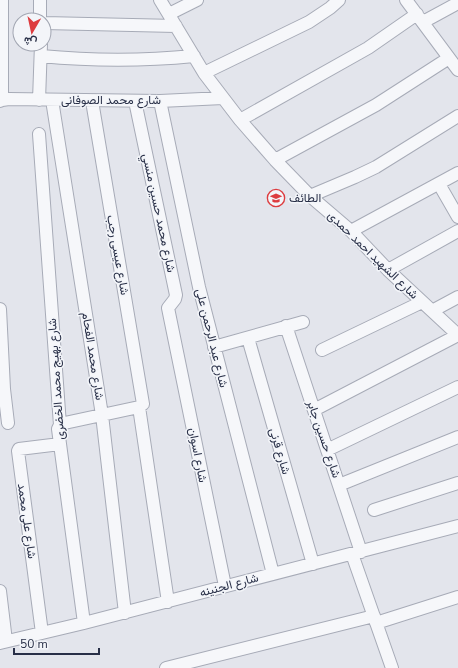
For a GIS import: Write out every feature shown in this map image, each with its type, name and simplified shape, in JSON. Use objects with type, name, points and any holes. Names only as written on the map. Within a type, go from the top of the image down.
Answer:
[{"type":"street","points":[[1,101],[2,0]]},
{"type":"street","points":[[40,0],[40,12]]},
{"type":"street","name":"شارع الشهيد احمد حمدى","points":[[160,0],[204,73],[240,120],[275,160],[310,196],[351,231],[388,270],[458,335]]},
{"type":"street","points":[[169,14],[197,0]]},
{"type":"street","points":[[204,73],[309,22],[339,0]]},
{"type":"street","points":[[406,0],[458,70]]},
{"type":"street","points":[[240,120],[420,18],[458,3]]},
{"type":"street","points":[[52,23],[176,26]]},
{"type":"street","points":[[39,100],[41,52]]},
{"type":"street","points":[[48,52],[71,59],[125,61],[194,56]]},
{"type":"street","points":[[275,160],[376,105],[449,58]]},
{"type":"street","name":"شارع محمد الصوفانى","points":[[1,101],[9,99],[160,101],[223,98]]},
{"type":"street","name":"شارع محمد الفحام","points":[[52,100],[102,415],[125,613]]},
{"type":"street","name":"شارع عيسى رجب","points":[[92,101],[143,402],[142,406],[139,407],[168,602]]},
{"type":"street","name":"شارع محمد حسين منسي","points":[[135,101],[176,295],[175,299],[169,306],[172,323]]},
{"type":"street","name":"شارع عبد الرحمن على","points":[[160,101],[199,287],[273,574]]},
{"type":"street","points":[[310,196],[376,167],[458,116]]},
{"type":"street","name":"شارع بهيج محمد الخضرى","points":[[39,134],[60,424],[58,429],[84,624]]},
{"type":"street","points":[[351,231],[458,173]]},
{"type":"street","points":[[439,184],[458,216]]},
{"type":"street","points":[[388,270],[458,231]]},
{"type":"street","points":[[432,311],[458,297]]},
{"type":"street","points":[[322,350],[422,302]]},
{"type":"street","points":[[0,309],[2,390],[8,423]]},
{"type":"street","points":[[214,347],[303,322]]},
{"type":"street","name":"شارع اسوان","points":[[172,323],[225,586]]},
{"type":"street","name":"شارع حسين جابر","points":[[286,326],[339,485],[375,620],[392,668]]},
{"type":"street","points":[[314,410],[458,335]]},
{"type":"street","name":"شارع قرنى","points":[[248,338],[313,564]]},
{"type":"street","points":[[327,450],[458,387]]},
{"type":"street","points":[[60,424],[139,407]]},
{"type":"street","points":[[339,485],[458,437]]},
{"type":"street","name":"شارع على محمد","points":[[42,633],[18,451],[20,449],[60,444]]},
{"type":"street","points":[[374,510],[458,483]]},
{"type":"street","name":"شارع الجنينه","points":[[3,642],[84,624],[458,526]]},
{"type":"street","points":[[0,591],[3,642]]},
{"type":"street","points":[[166,668],[375,620],[458,597]]},
{"type":"place","name":"الطائف","points":[[276,198]]}]
